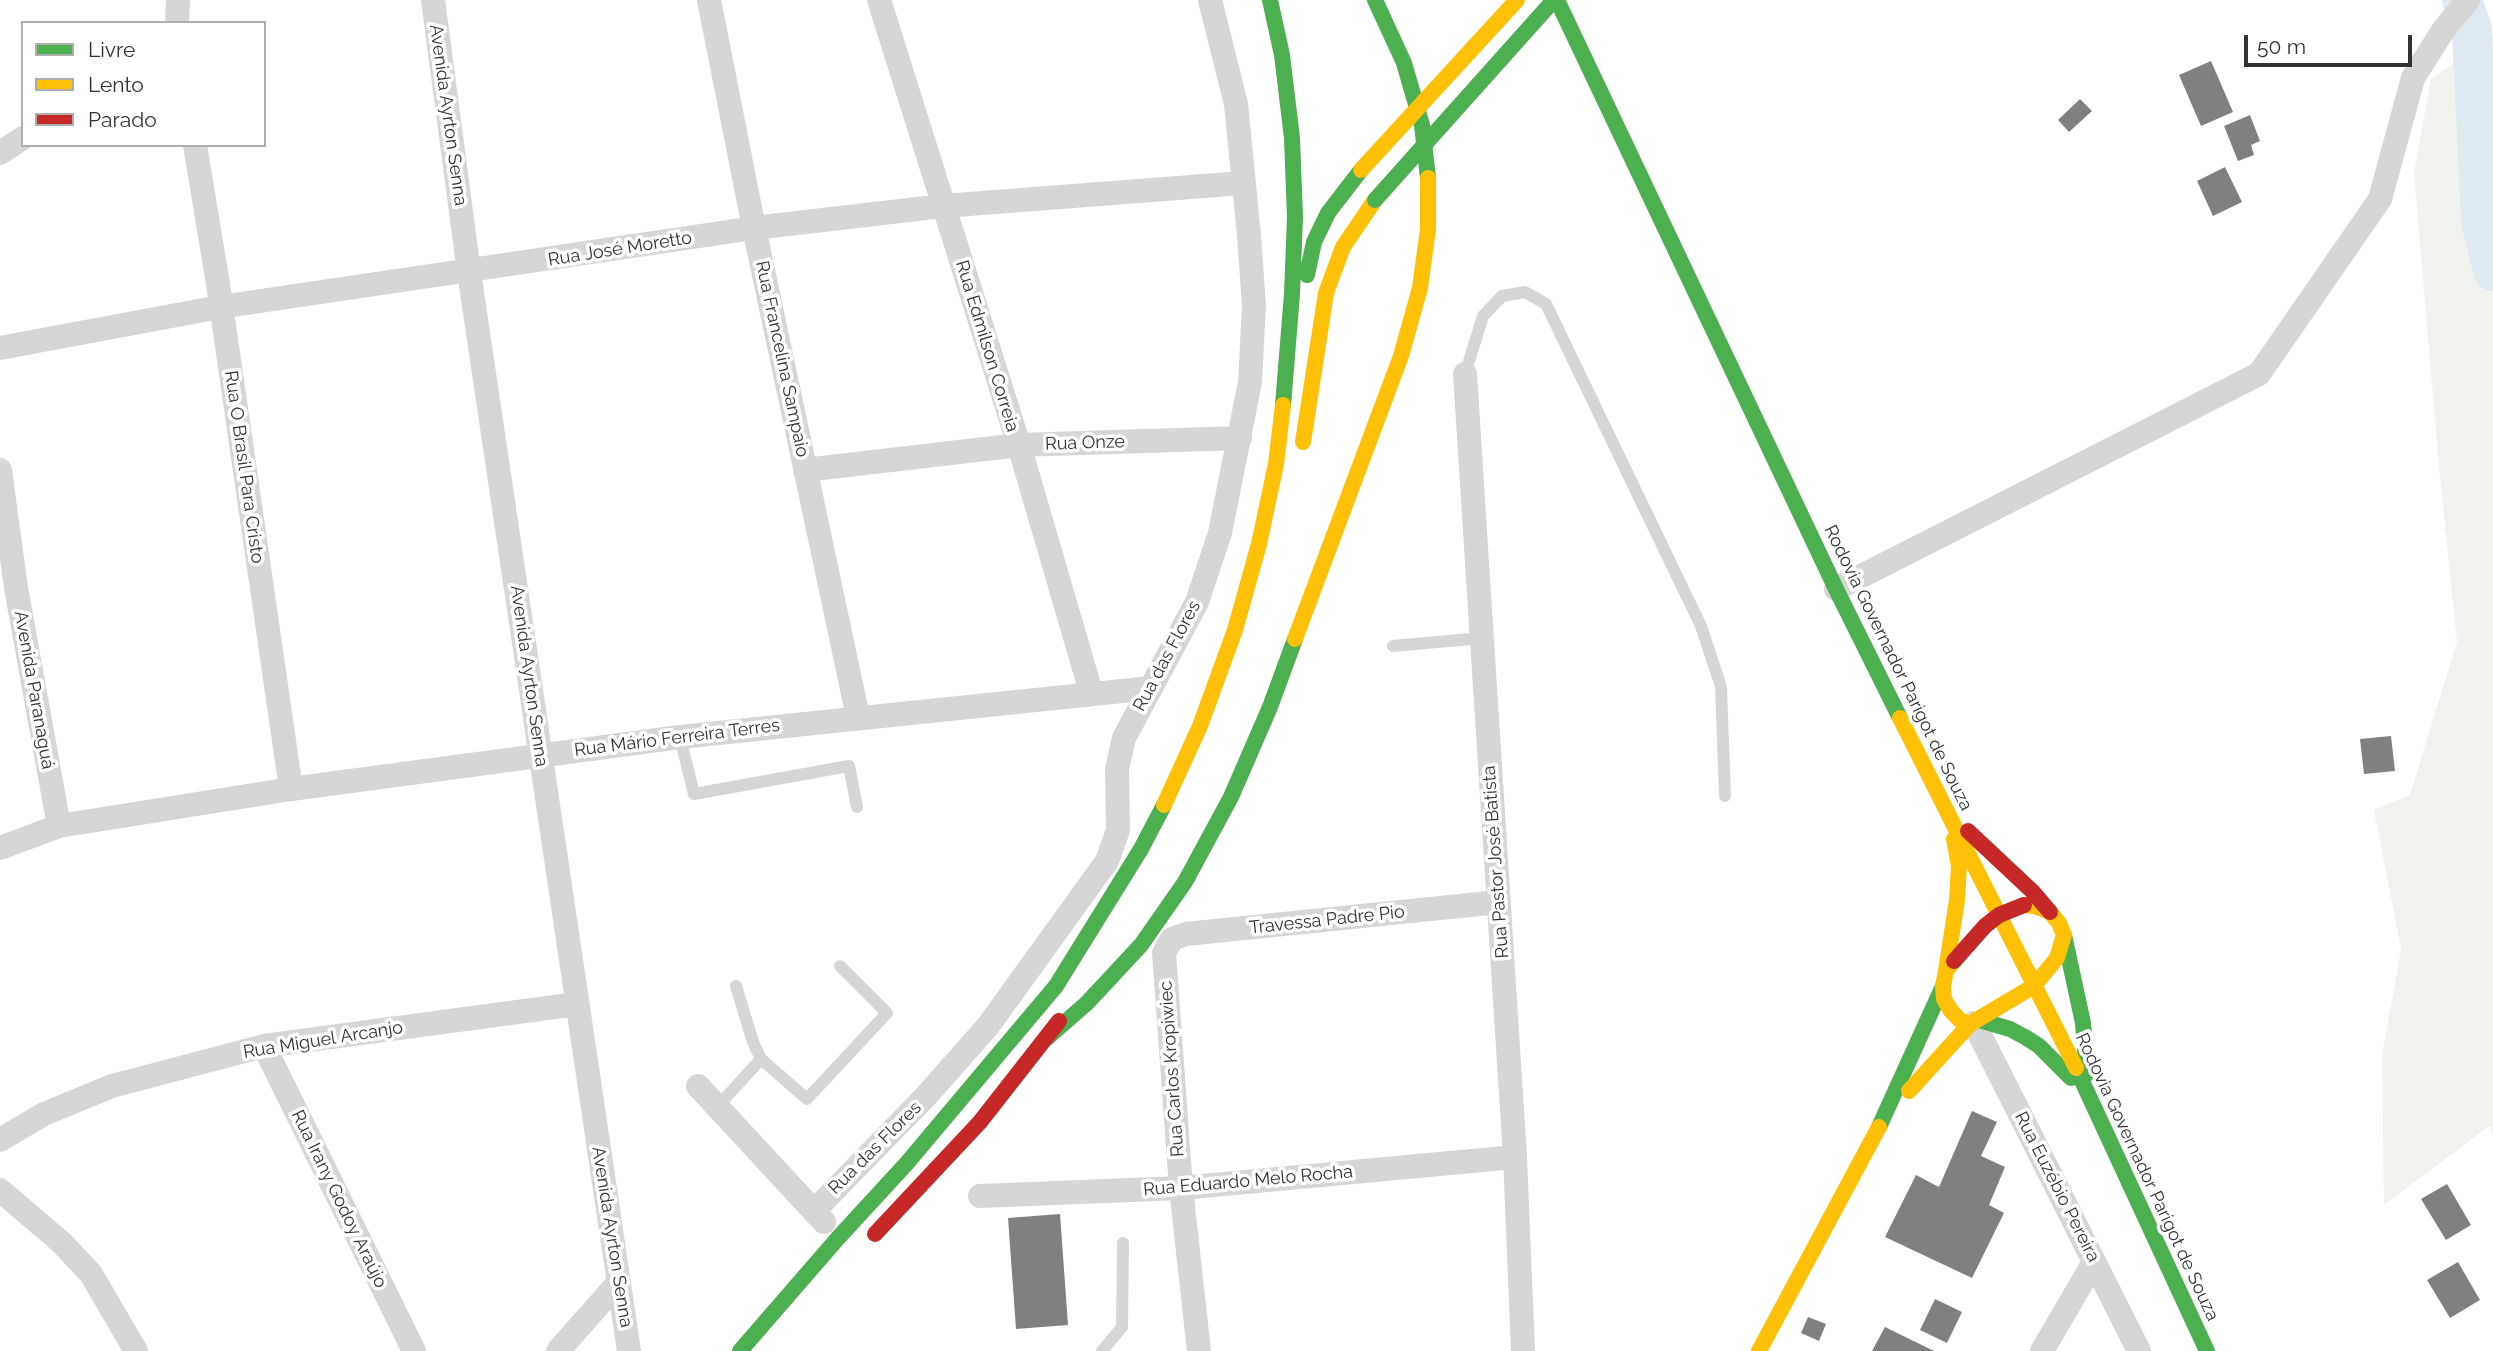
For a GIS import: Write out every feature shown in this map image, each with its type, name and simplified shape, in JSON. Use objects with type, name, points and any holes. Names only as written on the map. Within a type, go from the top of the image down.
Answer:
[{"type":"main road","points":[[1270,0],[1282,55],[1292,138],[1295,217],[1292,294],[1276,464]]},
{"type":"main road","points":[[1047,1038],[1087,1003],[1141,945],[1185,882],[1231,797],[1270,707],[1401,356],[1420,288],[1428,229],[1428,179],[1422,125],[1404,63],[1375,0]]},
{"type":"main road","points":[[740,1351],[915,1153],[1056,986],[1141,849],[1169,796],[1200,726],[1235,630],[1259,544],[1293,393],[1307,269],[1314,242],[1328,213],[1361,170],[1517,0]]},
{"type":"main road","points":[[1300,461],[1326,293],[1343,247],[1375,200],[1556,0]]},
{"type":"main road","name":"Rodovia Governador Parigot de Souza","points":[[1556,0],[1836,589],[2090,1097],[2207,1351]]},
{"type":"main road","points":[[1951,816],[2032,891],[2059,923],[2083,1023],[2090,1097]]},
{"type":"main road","points":[[1951,816],[1959,866],[1944,999],[1961,1021],[2010,1029],[2039,1046],[2090,1097]]},
{"type":"main road","points":[[1759,1348],[1878,1129],[1959,953],[1999,915],[2024,905],[2050,912]]},
{"type":"main road","points":[[1878,1129],[1937,1058],[1974,1022],[2034,986],[2051,968],[2064,935]]},
{"type":"main road","points":[[864,1245],[971,1132],[1047,1038],[1086,981]]},
{"type":"main road","points":[[756,1351],[785,1323]]},
{"type":"street","points":[[177,21],[178,0]]},
{"type":"street","name":"Avenida Ayrton Senna","points":[[433,0],[469,272],[629,1351]]},
{"type":"street","name":"Rua Francelina Sampaio","points":[[709,0],[754,228],[858,717]]},
{"type":"street","name":"Rua Edmilson Correia","points":[[879,0],[1018,445],[1091,692]]},
{"type":"street","name":"Rua das Flores","points":[[815,1210],[928,1095],[988,1026],[1107,861],[1118,830],[1117,769],[1124,738],[1197,602],[1220,533],[1250,382],[1254,306],[1236,104],[1210,0]]},
{"type":"street","points":[[1836,589],[2259,374],[2380,199],[2413,78],[2444,29],[2468,0]]},
{"type":"street","points":[[0,153],[21,139]]},
{"type":"street","name":"Rua O Brasil Para Cristo","points":[[195,147],[292,789]]},
{"type":"street","name":"Rua José Moretto","points":[[0,348],[220,307],[754,228],[943,206],[1244,183]]},
{"type":"street","name":"Rua Pastor José Batista","points":[[1465,374],[1515,1157],[1523,1351]]},
{"type":"street","name":"Rua Onze","points":[[805,470],[1018,445],[1240,438]]},
{"type":"street","name":"Avenida Paranaguá","points":[[0,470],[8,591],[58,826]]},
{"type":"street","name":"Rua Mário Ferreira Terres","points":[[0,848],[58,826],[292,789],[680,737],[1091,692],[1151,688]]},
{"type":"street","name":"Travessa Padre Pio","points":[[1164,953],[1172,939],[1186,934],[1499,902]]},
{"type":"street","name":"Rua Carlos Kropiwiec","points":[[1164,953],[1181,1188],[1199,1351]]},
{"type":"street","name":"Rua Miguel Arcanjo","points":[[0,1140],[44,1114],[112,1086],[264,1046],[577,1004]]},
{"type":"street","name":"Rua Euzébio Pereira","points":[[1974,1022],[2139,1351]]},
{"type":"street","name":"Rua Irany Godoy Araújo","points":[[264,1046],[414,1351]]},
{"type":"street","points":[[698,1086],[838,1238]]},
{"type":"street","name":"Rua Eduardo Melo Rocha","points":[[980,1196],[1181,1188],[1515,1157]]},
{"type":"street","points":[[0,1190],[62,1243],[91,1274],[136,1351]]},
{"type":"street","points":[[2042,1351],[2094,1262]]},
{"type":"street","points":[[558,1351],[618,1283]]},
{"type":"lane","points":[[1465,374],[1483,316],[1502,296],[1525,292],[1546,304],[1701,626],[1721,687],[1725,796]]},
{"type":"lane","points":[[1393,646],[1482,638]]},
{"type":"lane","points":[[680,737],[694,794],[849,766],[857,807]]},
{"type":"lane","points":[[736,986],[761,1059],[807,1099],[887,1013],[840,966]]},
{"type":"lane","points":[[718,1107],[761,1059]]},
{"type":"lane","points":[[1102,1351],[1122,1327],[1123,1243]]},
{"type":"shaded area","points":[[2493,36],[2493,1134],[2489,1126],[2384,1205],[2382,1056],[2401,949],[2374,810],[2410,795],[2457,642],[2414,173],[2431,79]]},
{"type":"building","points":[[2211,61],[2233,112],[2201,126],[2179,75]]},
{"type":"building","points":[[2080,99],[2092,111],[2069,132],[2058,120]]},
{"type":"building","points":[[2250,115],[2260,141],[2251,145],[2254,155],[2238,161],[2224,126]]},
{"type":"building","points":[[2225,167],[2242,202],[2213,216],[2197,181]]},
{"type":"building","points":[[2391,736],[2395,771],[2364,774],[2360,739]]},
{"type":"building","points":[[1972,1111],[1997,1122],[1981,1156],[2005,1167],[1989,1205],[2004,1213],[1972,1278],[1885,1237],[1916,1175],[1939,1187]]},
{"type":"building","points":[[2447,1184],[2471,1225],[2446,1240],[2421,1199]]},
{"type":"building","points":[[1060,1214],[1068,1325],[1016,1329],[1008,1218]]},
{"type":"building","points":[[2458,1262],[2480,1300],[2450,1318],[2427,1280]]},
{"type":"building","points":[[1935,1299],[1962,1312],[1947,1343],[1920,1330]]},
{"type":"building","points":[[1808,1317],[1826,1324],[1819,1341],[1801,1333]]},
{"type":"building","points":[[1885,1327],[1934,1351],[1872,1351]]},
{"type":"waterway","points":[[2462,0],[2472,30],[2481,221],[2493,271]]},
{"type":"traffic: fast","points":[[1270,0],[1282,55],[1292,138],[1295,217],[1283,405]]},
{"type":"traffic: fast","points":[[1375,0],[1404,63],[1422,125],[1428,178]]},
{"type":"traffic: fast","points":[[1375,200],[1554,0]]},
{"type":"traffic: fast","points":[[1557,0],[1836,589],[1900,718]]},
{"type":"traffic: fast","points":[[1307,275],[1314,242],[1328,213],[1361,170]]},
{"type":"traffic: fast","points":[[1047,1038],[1087,1003],[1141,945],[1185,882],[1231,797],[1270,707],[1295,639]]},
{"type":"traffic: fast","points":[[740,1351],[907,1163],[1056,986],[1141,849],[1164,805]]},
{"type":"traffic: fast","points":[[2064,935],[2083,1023],[2087,1074]]},
{"type":"traffic: fast","points":[[1879,1127],[1943,986]]},
{"type":"traffic: fast","points":[[1979,1020],[2010,1029],[2025,1037],[2039,1046],[2071,1078]]},
{"type":"traffic: fast","points":[[2076,1068],[2207,1351]]},
{"type":"traffic: slow","points":[[1361,170],[1517,0]]},
{"type":"traffic: slow","points":[[1295,639],[1401,356],[1420,288],[1428,229],[1428,178]]},
{"type":"traffic: slow","points":[[1303,442],[1326,293],[1343,247],[1375,200]]},
{"type":"traffic: slow","points":[[1164,805],[1200,726],[1235,630],[1259,544],[1276,464],[1283,405]]},
{"type":"traffic: slow","points":[[1900,718],[2076,1068]]},
{"type":"traffic: slow","points":[[1946,971],[1957,900],[1959,866],[1954,839]]},
{"type":"traffic: slow","points":[[1954,961],[1946,971],[1944,999],[1961,1021],[1970,1024],[2034,986],[2057,958],[2064,935],[2050,912],[2024,905]]},
{"type":"traffic: slow","points":[[1909,1091],[1970,1024]]},
{"type":"traffic: slow","points":[[1759,1351],[1879,1127]]},
{"type":"traffic: jam","points":[[1968,831],[2032,891],[2050,912]]},
{"type":"traffic: jam","points":[[1954,961],[1985,926],[1999,915],[2024,905]]},
{"type":"traffic: jam","points":[[875,1234],[980,1122],[1059,1021]]}]
